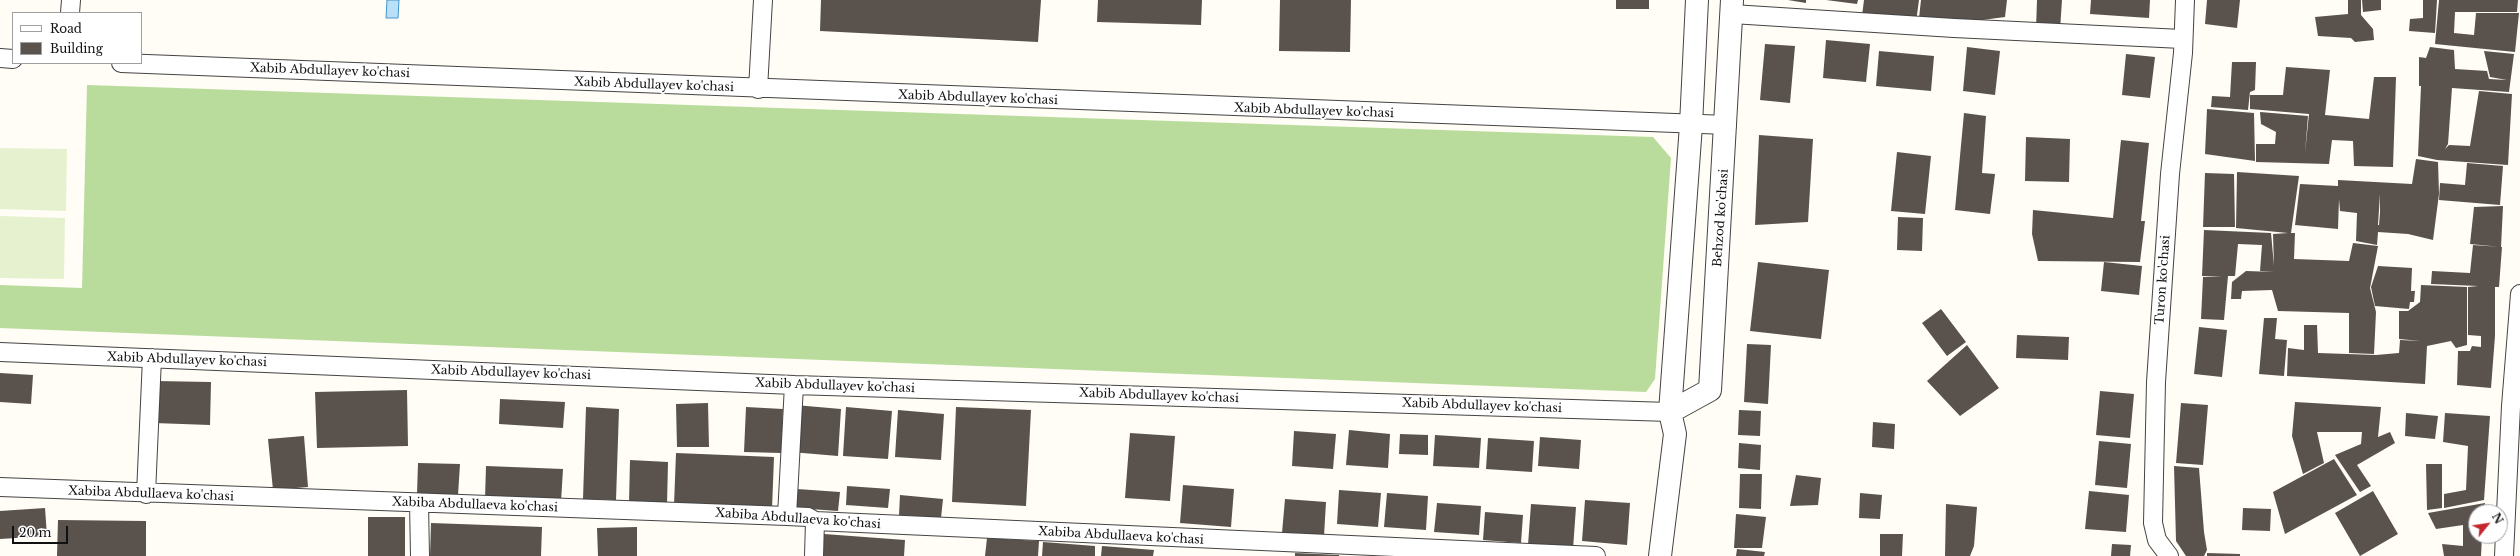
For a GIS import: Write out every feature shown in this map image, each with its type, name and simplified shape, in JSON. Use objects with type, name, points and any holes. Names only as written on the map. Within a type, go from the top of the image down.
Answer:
[{"type":"street","points":[[70,12],[71,0]]},
{"type":"street","points":[[758,89],[763,0]]},
{"type":"street","points":[[1660,556],[1675,434],[1670,412],[1691,125],[1696,0]]},
{"type":"street","name":"Turon ko'chasi","points":[[2169,556],[2157,540],[2153,523],[2156,382],[2170,174],[2183,54],[2182,39],[2185,0]]},
{"type":"street","points":[[1732,7],[1954,28],[2182,39]]},
{"type":"street","name":"Behzod ko'chasi","points":[[1670,412],[1710,390],[1727,125],[1732,7]]},
{"type":"street","points":[[0,58],[12,59]]},
{"type":"street","name":"Xabib Abdullayev ko'chasi","points":[[142,64],[1691,125],[1727,125]]},
{"type":"street","points":[[2504,556],[2511,406],[2520,294]]},
{"type":"street","name":"Xabib Abdullayev ko'chasi","points":[[0,352],[794,385],[1670,412]]},
{"type":"street","points":[[146,494],[152,358]]},
{"type":"street","points":[[788,516],[794,385]]},
{"type":"street","name":"Xabiba Abdullaeva ko'chasi","points":[[0,487],[146,494],[788,516],[808,517],[815,522],[1596,556]]},
{"type":"street","points":[[419,503],[420,556]]},
{"type":"street","points":[[814,556],[815,522]]},
{"type":"green space","points":[[87,85],[1653,137],[1671,158],[1655,379],[1646,392],[0,328],[0,285],[82,288]]},
{"type":"green space","points":[[0,148],[67,149],[66,211],[0,209]]},
{"type":"green space","points":[[0,216],[65,218],[64,279],[0,278]]},
{"type":"water","points":[[387,0],[399,0],[398,18],[386,18]]},
{"type":"building","points":[[821,0],[1041,0],[1038,42],[820,31]]},
{"type":"building","points":[[1098,0],[1202,0],[1201,25],[1097,22]]},
{"type":"building","points":[[1280,0],[1351,0],[1350,52],[1279,51]]},
{"type":"building","points":[[1616,0],[1649,0],[1649,9],[1616,9]]},
{"type":"building","points":[[1788,0],[1806,0],[1806,3]]},
{"type":"building","points":[[1826,0],[1858,0],[1857,4]]},
{"type":"building","points":[[1864,0],[1919,0],[1916,22],[1862,16]]},
{"type":"building","points":[[1921,0],[2007,0],[2005,17],[1959,23],[1919,18]]},
{"type":"building","points":[[2037,0],[2062,0],[2060,30],[2036,29]]},
{"type":"building","points":[[2091,0],[2150,0],[2149,18],[2090,14]]},
{"type":"building","points":[[2207,0],[2240,0],[2237,28],[2205,24]]},
{"type":"building","points":[[2348,0],[2361,0],[2361,15],[2373,29],[2374,40],[2355,42],[2351,38],[2318,36],[2315,17],[2348,14]]},
{"type":"building","points":[[2362,0],[2381,0],[2381,10],[2363,12]]},
{"type":"building","points":[[2423,0],[2437,0],[2435,33],[2409,31],[2410,19],[2423,18]]},
{"type":"building","points":[[2439,0],[2518,0],[2517,12],[2455,12],[2454,33],[2474,35],[2476,13],[2519,13],[2515,52],[2435,44]]},
{"type":"building","points":[[1826,40],[1870,44],[1866,82],[1823,78]]},
{"type":"building","points":[[1765,44],[1795,46],[1790,103],[1760,100]]},
{"type":"building","points":[[1967,47],[2000,51],[1995,95],[1963,91]]},
{"type":"building","points":[[2430,47],[2454,50],[2455,69],[2487,71],[2489,79],[2507,80],[2490,77],[2484,51],[2514,54],[2509,92],[2452,88],[2448,144],[2445,149],[2449,145],[2470,146],[2479,91],[2512,94],[2508,165],[2437,160],[2418,156],[2421,86],[2419,86],[2419,57],[2426,58]]},
{"type":"building","points":[[1879,51],[1934,56],[1931,91],[1876,86]]},
{"type":"building","points":[[2126,54],[2155,57],[2150,98],[2122,95]]},
{"type":"building","points":[[2232,62],[2256,62],[2255,90],[2250,92],[2248,110],[2211,107],[2212,96],[2230,97]]},
{"type":"building","points":[[2286,67],[2330,70],[2325,115],[2369,119],[2374,77],[2396,77],[2393,167],[2354,166],[2353,141],[2332,140],[2329,164],[2256,162],[2256,144],[2275,144],[2276,132],[2261,124],[2260,112],[2308,116],[2305,153],[2309,114],[2250,109],[2250,95],[2283,95]]},
{"type":"building","points":[[2207,109],[2254,113],[2255,161],[2205,154]]},
{"type":"building","points":[[1964,113],[1986,116],[1982,173],[1995,174],[1990,214],[1955,210]]},
{"type":"building","points":[[1759,135],[1813,139],[1808,222],[1755,225]]},
{"type":"building","points":[[2026,137],[2070,139],[2069,182],[2025,181]]},
{"type":"building","points":[[2121,140],[2149,143],[2141,221],[2145,221],[2140,262],[2038,261],[2032,234],[2033,210],[2113,218]]},
{"type":"building","points":[[1897,152],[1931,156],[1925,214],[1891,211]]},
{"type":"building","points":[[2416,159],[2438,162],[2439,194],[2433,240],[2408,234],[2378,232],[2377,245],[2356,241],[2357,213],[2340,211],[2339,199],[2338,229],[2295,225],[2300,184],[2338,186],[2338,180],[2412,184]],"holes":[[[2380,194],[2380,213],[2378,225]]]},
{"type":"building","points":[[2467,163],[2503,166],[2500,205],[2439,200],[2440,183],[2465,185]]},
{"type":"building","points":[[2237,172],[2299,176],[2291,233],[2295,233],[2294,259],[2349,261],[2353,243],[2378,246],[2370,288],[2376,312],[2374,354],[2349,353],[2349,313],[2278,311],[2272,290],[2242,291],[2241,299],[2231,299],[2232,282],[2246,271],[2275,272],[2260,271],[2262,245],[2238,244],[2235,276],[2228,276],[2224,320],[2201,319],[2203,277],[2222,276],[2202,276],[2204,230],[2271,233],[2274,266],[2273,234],[2288,233],[2236,228]]},
{"type":"building","points":[[2205,173],[2234,174],[2235,227],[2203,227]]},
{"type":"building","points":[[2503,206],[2501,247],[2470,244],[2474,207]]},
{"type":"building","points":[[1898,217],[1923,218],[1922,251],[1897,250]]},
{"type":"building","points":[[2473,245],[2502,247],[2499,287],[2495,287],[2495,336],[2491,388],[2457,385],[2458,351],[2470,351],[2472,346],[2481,347],[2481,336],[2468,335],[2468,287],[2478,286],[2431,284],[2432,271],[2470,273]]},
{"type":"building","points":[[1758,262],[1829,270],[1821,339],[1750,331]]},
{"type":"building","points":[[2104,262],[2142,266],[2139,295],[2101,291]]},
{"type":"building","points":[[2378,266],[2412,268],[2411,291],[2415,291],[2414,302],[2410,302],[2409,309],[2375,306],[2371,287]]},
{"type":"building","points":[[2421,285],[2467,287],[2467,345],[2456,348],[2451,341],[2427,346],[2425,384],[2287,376],[2288,348],[2304,350],[2304,325],[2317,325],[2318,353],[2376,355],[2399,353],[2400,340],[2421,341],[2399,339],[2399,311],[2408,311],[2420,302]]},
{"type":"building","points":[[1941,309],[1966,342],[1947,356],[1922,323]]},
{"type":"building","points":[[2264,318],[2277,318],[2275,339],[2287,340],[2284,376],[2259,374]]},
{"type":"building","points":[[2199,327],[2227,330],[2222,377],[2194,374]]},
{"type":"building","points":[[2017,335],[2069,337],[2068,360],[2016,358]]},
{"type":"building","points":[[1747,344],[1771,345],[1768,404],[1744,402]]},
{"type":"building","points":[[1967,345],[1999,388],[1960,416],[1927,381]]},
{"type":"building","points":[[0,373],[33,375],[31,404],[0,402]]},
{"type":"building","points":[[155,381],[211,382],[210,425],[154,423]]},
{"type":"building","points":[[407,390],[408,446],[317,448],[315,392]]},
{"type":"building","points":[[2100,391],[2134,394],[2130,438],[2096,435]]},
{"type":"building","points":[[500,399],[565,402],[563,428],[499,424]]},
{"type":"building","points":[[2295,402],[2381,407],[2378,437],[2390,432],[2395,443],[2357,465],[2371,486],[2360,492],[2335,455],[2361,444],[2362,432],[2317,432],[2324,463],[2303,474],[2292,436]]},
{"type":"building","points":[[708,403],[709,447],[677,447],[676,404]]},
{"type":"building","points":[[2181,403],[2208,405],[2203,465],[2176,463]]},
{"type":"building","points":[[795,405],[841,409],[838,456],[791,452]]},
{"type":"building","points":[[586,407],[619,409],[616,500],[583,499]]},
{"type":"building","points":[[746,407],[783,409],[781,453],[744,452]]},
{"type":"building","points":[[846,407],[892,411],[888,459],[843,456]]},
{"type":"building","points":[[956,407],[1031,410],[1026,506],[952,502]]},
{"type":"building","points":[[898,410],[944,414],[941,460],[895,457]]},
{"type":"building","points":[[1739,410],[1761,411],[1760,436],[1738,435]]},
{"type":"building","points":[[2406,413],[2438,416],[2435,439],[2405,436]]},
{"type":"building","points":[[2445,413],[2490,416],[2484,500],[2444,508],[2444,494],[2466,490],[2468,446],[2443,442]]},
{"type":"building","points":[[1873,422],[1895,424],[1894,449],[1872,447]]},
{"type":"building","points":[[1349,430],[1390,434],[1388,468],[1346,465]]},
{"type":"building","points":[[1294,431],[1336,434],[1333,469],[1292,466]]},
{"type":"building","points":[[1130,433],[1175,436],[1170,501],[1125,498]]},
{"type":"building","points":[[1400,434],[1428,435],[1428,455],[1399,454]]},
{"type":"building","points":[[1435,435],[1481,438],[1479,468],[1433,466]]},
{"type":"building","points":[[304,436],[308,487],[273,490],[268,439]]},
{"type":"building","points":[[1540,437],[1581,440],[1579,469],[1538,466]]},
{"type":"building","points":[[1488,438],[1534,441],[1532,472],[1486,469]]},
{"type":"building","points":[[2099,441],[2131,444],[2127,488],[2095,485]]},
{"type":"building","points":[[1739,443],[1761,445],[1760,470],[1738,468]]},
{"type":"building","points":[[676,453],[774,457],[772,509],[674,505]]},
{"type":"building","points":[[2334,459],[2357,495],[2285,534],[2273,492]]},
{"type":"building","points":[[630,460],[668,462],[667,505],[629,503]]},
{"type":"building","points":[[418,463],[460,464],[458,495],[417,494]]},
{"type":"building","points":[[2426,464],[2442,464],[2442,508],[2427,510]]},
{"type":"building","points":[[486,466],[563,469],[561,502],[485,499]]},
{"type":"building","points":[[2174,466],[2199,468],[2204,532],[2207,550],[2204,556],[2186,556],[2176,541]]},
{"type":"building","points":[[1740,474],[1762,474],[1761,509],[1739,508]]},
{"type":"building","points":[[1796,475],[1821,478],[1818,505],[1790,506]]},
{"type":"building","points":[[1183,485],[1234,489],[1231,527],[1180,523]]},
{"type":"building","points":[[847,486],[890,489],[888,508],[846,505]]},
{"type":"building","points":[[797,489],[840,492],[838,511],[796,508]]},
{"type":"building","points":[[1339,490],[1381,493],[1378,527],[1337,524]]},
{"type":"building","points":[[2089,491],[2129,495],[2126,532],[2085,529]]},
{"type":"building","points":[[2373,491],[2398,534],[2360,556],[2335,513]]},
{"type":"building","points":[[1387,493],[1428,496],[1426,530],[1384,527]]},
{"type":"building","points":[[1860,493],[1882,495],[1880,519],[1859,518]]},
{"type":"building","points":[[900,495],[943,499],[941,518],[899,515]]},
{"type":"building","points":[[1285,499],[1326,502],[1324,536],[1282,533]]},
{"type":"building","points":[[1585,500],[1630,503],[1627,545],[1582,541]]},
{"type":"building","points":[[1437,503],[1481,506],[1479,535],[1434,532]]},
{"type":"building","points":[[1531,504],[1576,507],[1573,549],[1528,545]]},
{"type":"building","points":[[1946,504],[1977,507],[1974,546],[1970,556],[1945,556]]},
{"type":"building","points":[[2468,506],[2468,544],[2482,544],[2481,556],[2444,556],[2442,544],[2463,546],[2463,525],[2436,529],[2428,513]]},
{"type":"building","points":[[45,508],[47,536],[0,539],[0,511]]},
{"type":"building","points":[[2243,508],[2271,509],[2270,531],[2242,530]]},
{"type":"building","points":[[1485,512],[1523,515],[1521,543],[1483,540]]},
{"type":"building","points":[[1736,514],[1766,517],[1762,548],[1734,548]]},
{"type":"building","points":[[368,517],[405,517],[405,556],[368,556]]},
{"type":"building","points":[[58,520],[146,521],[146,556],[57,556]]},
{"type":"building","points":[[431,523],[542,527],[541,556],[430,556]]},
{"type":"building","points":[[637,527],[637,556],[598,556],[597,528]]},
{"type":"building","points":[[824,534],[905,540],[904,556],[822,556]]},
{"type":"building","points":[[1880,534],[1903,534],[1902,556],[1880,556]]},
{"type":"building","points":[[987,538],[1039,541],[1038,556],[985,556]]},
{"type":"building","points":[[1043,542],[1095,546],[1095,556],[1042,556]]},
{"type":"building","points":[[2112,544],[2131,545],[2130,556],[2111,556]]},
{"type":"building","points":[[1102,546],[1154,550],[1153,556],[1101,556]]},
{"type":"building","points":[[1737,549],[1765,552],[1764,556],[1736,556]]},
{"type":"building","points":[[1295,553],[1339,555],[1339,556],[1295,556]]},
{"type":"building","points":[[2207,553],[2240,554],[2240,556],[2207,556]]}]
